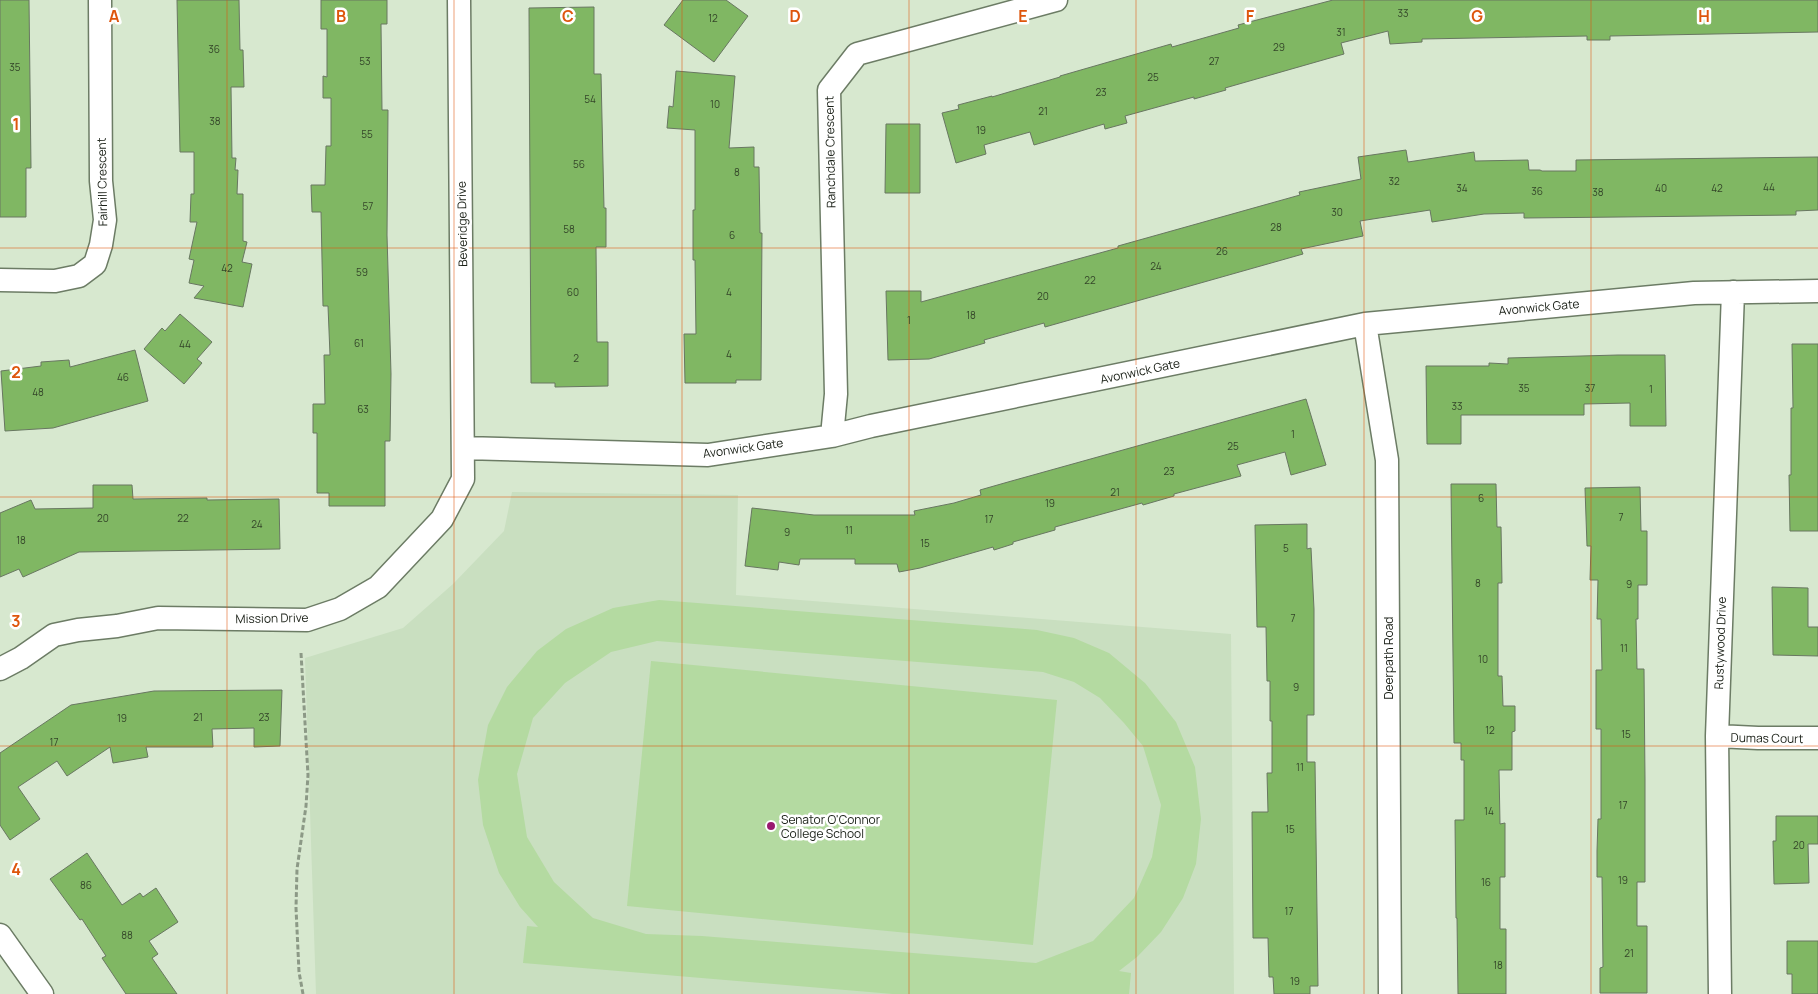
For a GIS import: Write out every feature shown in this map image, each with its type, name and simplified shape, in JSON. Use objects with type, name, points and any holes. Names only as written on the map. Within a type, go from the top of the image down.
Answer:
[{"type":"street","name":"Fairhill Crescent","points":[[0,280],[55,281],[78,276],[95,264],[101,245],[105,220],[101,181],[100,0]]},
{"type":"street","name":"Beveridge Drive","points":[[459,0],[464,448]]},
{"type":"street","name":"Ranchdale Crescent","points":[[832,436],[836,394],[829,90],[857,54],[1056,0]]},
{"type":"street","name":"Avonwick Gate","points":[[464,448],[708,455],[832,436],[891,422],[1365,324],[1694,292],[1818,291]]},
{"type":"street","name":"Rustywood Drive","points":[[1720,994],[1717,736],[1733,292]]},
{"type":"street","name":"Deerpath Road","points":[[1365,324],[1387,460],[1390,994]]},
{"type":"street","name":"Mission Drive","points":[[0,669],[21,658],[54,635],[78,630],[117,626],[158,618],[307,620],[340,609],[378,588],[442,519],[463,480],[464,448]]},
{"type":"street","name":"Dumas Court","points":[[1717,736],[1818,738]]},
{"type":"street","points":[[0,935],[42,994]]},
{"type":"path","points":[[301,653],[308,775],[306,806],[297,869],[296,908],[299,972],[303,994]]},
{"type":"shaded area","name":"Senator O'Connor College School","points":[[512,492],[738,495],[736,595],[1231,634],[1234,994],[316,994],[305,658],[403,628],[453,584],[504,531]]},
{"type":"green space","points":[[659,600],[1037,630],[1074,638],[1109,653],[1145,683],[1176,722],[1195,767],[1201,819],[1196,864],[1183,898],[1161,932],[1137,957],[1119,971],[1131,973],[1129,994],[893,994],[523,963],[527,926],[538,927],[520,907],[499,873],[483,825],[478,780],[488,725],[507,687],[537,651],[566,629],[613,608]],"holes":[[[657,641],[1043,672],[1074,682],[1100,698],[1124,723],[1143,746],[1161,805],[1152,857],[1134,898],[1093,941],[1036,963],[702,936],[646,934],[593,918],[554,882],[527,837],[517,774],[533,718],[565,683],[611,652]]]},
{"type":"green space","points":[[651,661],[1057,700],[1033,945],[627,906]]},
{"type":"building","points":[[0,0],[29,0],[31,168],[26,168],[26,217],[0,217]]},
{"type":"building","points":[[177,0],[239,0],[240,50],[243,50],[244,87],[231,87],[232,158],[236,158],[235,170],[238,170],[237,194],[243,194],[243,241],[247,242],[242,262],[252,264],[243,307],[194,298],[204,286],[189,283],[194,260],[189,259],[197,222],[190,222],[191,194],[194,194],[194,152],[180,152]]},
{"type":"building","points":[[321,0],[387,0],[387,24],[381,24],[382,110],[388,110],[387,235],[391,374],[390,441],[385,441],[385,506],[329,506],[329,493],[317,493],[317,433],[313,433],[313,404],[325,404],[324,355],[330,355],[328,306],[323,306],[321,212],[312,212],[311,185],[325,185],[326,146],[331,146],[331,98],[323,98],[323,76],[327,77],[327,29],[321,29]]},
{"type":"building","points":[[683,0],[726,0],[748,16],[714,62],[664,25]]},
{"type":"building","points":[[1333,0],[1818,0],[1818,32],[1610,36],[1610,40],[1587,40],[1587,36],[1422,39],[1422,42],[1390,44],[1388,31],[1341,43],[1344,54],[1225,88],[1226,90],[1125,116],[1127,123],[1105,129],[1104,124],[1034,145],[1030,132],[984,145],[986,154],[956,163],[942,113],[959,109],[958,105],[992,97],[1171,44],[1172,47],[1239,28],[1238,25]]},
{"type":"building","points":[[594,7],[594,74],[601,74],[604,208],[606,208],[606,247],[596,247],[597,342],[608,342],[608,386],[555,387],[555,383],[531,383],[529,8]]},
{"type":"building","points":[[676,71],[735,76],[729,148],[754,147],[754,167],[759,167],[760,233],[762,233],[761,380],[736,380],[736,383],[685,383],[684,334],[696,334],[695,260],[693,260],[695,130],[667,128],[669,106],[673,107]]},
{"type":"building","points":[[886,124],[920,124],[920,193],[885,193]]},
{"type":"building","points":[[1406,150],[1408,162],[1474,152],[1475,161],[1528,160],[1529,170],[1542,171],[1576,171],[1576,160],[1818,157],[1818,210],[1796,211],[1796,215],[1524,218],[1524,213],[1484,214],[1432,222],[1430,210],[1360,221],[1363,236],[1301,249],[1303,254],[1045,327],[1044,323],[984,340],[985,343],[929,359],[888,360],[886,291],[921,291],[921,302],[1118,248],[1118,246],[1300,195],[1299,192],[1361,179],[1358,157]]},
{"type":"building","points":[[180,314],[212,342],[197,359],[202,363],[184,384],[144,349],[162,328],[165,331]]},
{"type":"building","points":[[1792,344],[1818,344],[1818,531],[1790,531],[1789,475],[1791,475],[1791,408],[1793,408]]},
{"type":"building","points":[[135,350],[148,401],[53,428],[5,431],[1,371],[41,366],[41,362],[69,360],[70,367]]},
{"type":"building","points":[[1665,355],[1666,426],[1630,426],[1630,403],[1584,404],[1584,415],[1461,415],[1461,444],[1427,444],[1426,366],[1489,366],[1489,363],[1508,364],[1508,358]]},
{"type":"building","points":[[1306,399],[1326,465],[1291,475],[1285,452],[1237,465],[1241,476],[1174,494],[1174,496],[1143,505],[1142,503],[1055,527],[1055,530],[1013,542],[1013,544],[994,550],[993,547],[920,568],[899,572],[897,564],[855,564],[855,559],[800,559],[799,565],[779,562],[778,570],[745,566],[752,508],[814,515],[915,515],[914,511],[954,503],[981,495],[980,490]]},
{"type":"building","points":[[1451,484],[1496,484],[1497,527],[1501,527],[1502,583],[1498,583],[1498,676],[1502,676],[1503,706],[1515,706],[1515,731],[1512,732],[1512,770],[1499,770],[1500,824],[1505,823],[1505,877],[1500,877],[1500,929],[1506,929],[1506,994],[1458,994],[1455,820],[1464,820],[1464,760],[1461,760],[1461,743],[1454,743]]},
{"type":"building","points":[[93,485],[132,485],[133,499],[279,499],[280,549],[79,552],[23,577],[19,569],[0,577],[0,513],[31,500],[35,509],[93,508]]},
{"type":"building","points":[[1640,487],[1641,531],[1647,531],[1647,585],[1638,585],[1638,619],[1636,619],[1637,669],[1644,669],[1645,882],[1637,882],[1637,926],[1647,926],[1647,993],[1600,993],[1600,968],[1603,967],[1602,877],[1597,877],[1597,851],[1598,819],[1601,819],[1601,729],[1596,729],[1596,670],[1602,670],[1601,619],[1597,619],[1598,580],[1590,580],[1591,546],[1587,546],[1585,488]]},
{"type":"building","points":[[1307,524],[1307,549],[1311,548],[1314,609],[1314,715],[1307,715],[1307,762],[1315,762],[1318,986],[1310,986],[1310,994],[1274,994],[1273,977],[1269,977],[1268,938],[1253,938],[1252,812],[1268,812],[1267,773],[1272,773],[1272,721],[1270,721],[1270,681],[1267,681],[1266,627],[1257,627],[1255,525]]},
{"type":"building","points":[[1772,587],[1808,588],[1808,627],[1818,627],[1818,656],[1773,655]]},
{"type":"building","points":[[282,690],[280,746],[254,747],[254,728],[212,729],[213,747],[146,747],[148,757],[113,763],[110,747],[67,776],[57,761],[18,787],[40,819],[10,840],[0,825],[0,753],[71,705],[154,691]]},
{"type":"building","points":[[1776,816],[1818,816],[1818,844],[1808,844],[1809,883],[1774,884],[1773,841],[1776,841]]},
{"type":"building","points":[[87,853],[122,905],[140,893],[143,897],[156,888],[178,922],[149,941],[158,954],[152,958],[177,994],[126,994],[102,958],[106,956],[82,919],[80,920],[50,879]]},
{"type":"building","points":[[1787,941],[1818,941],[1818,994],[1792,994],[1792,974],[1787,974]]},
{"type":"place","name":"Senator O'Connor College School","points":[[771,826]]}]
